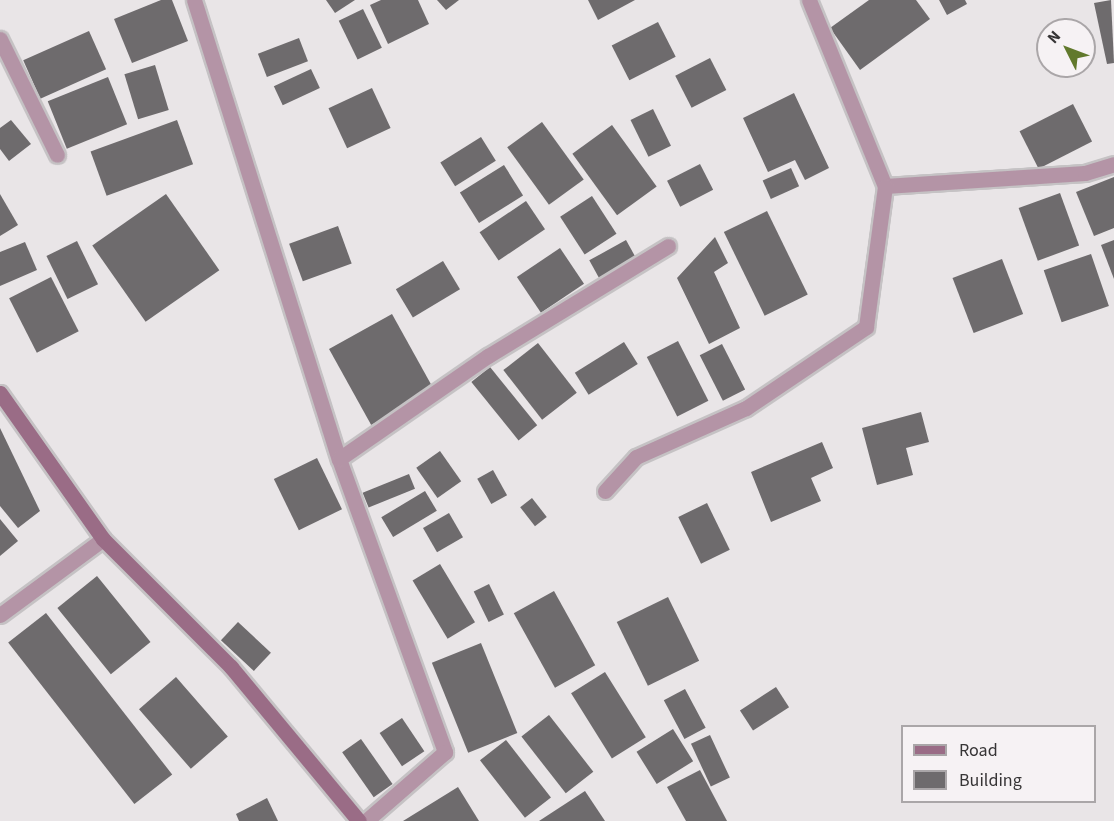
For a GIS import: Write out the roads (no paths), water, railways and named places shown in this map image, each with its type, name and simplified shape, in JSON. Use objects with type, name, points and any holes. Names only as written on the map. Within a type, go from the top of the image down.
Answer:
[{"type":"street","points":[[194,0],[339,459],[445,752],[366,821]]},
{"type":"street","points":[[605,491],[636,457],[746,408],[866,327],[885,186],[808,0]]},
{"type":"street","points":[[0,39],[57,155]]},
{"type":"street","points":[[885,186],[1085,173],[1114,164]]},
{"type":"street","points":[[339,459],[488,356],[668,246]]},
{"type":"street","points":[[0,393],[103,539],[231,667],[359,821]]},
{"type":"street","points":[[0,615],[103,539]]}]
